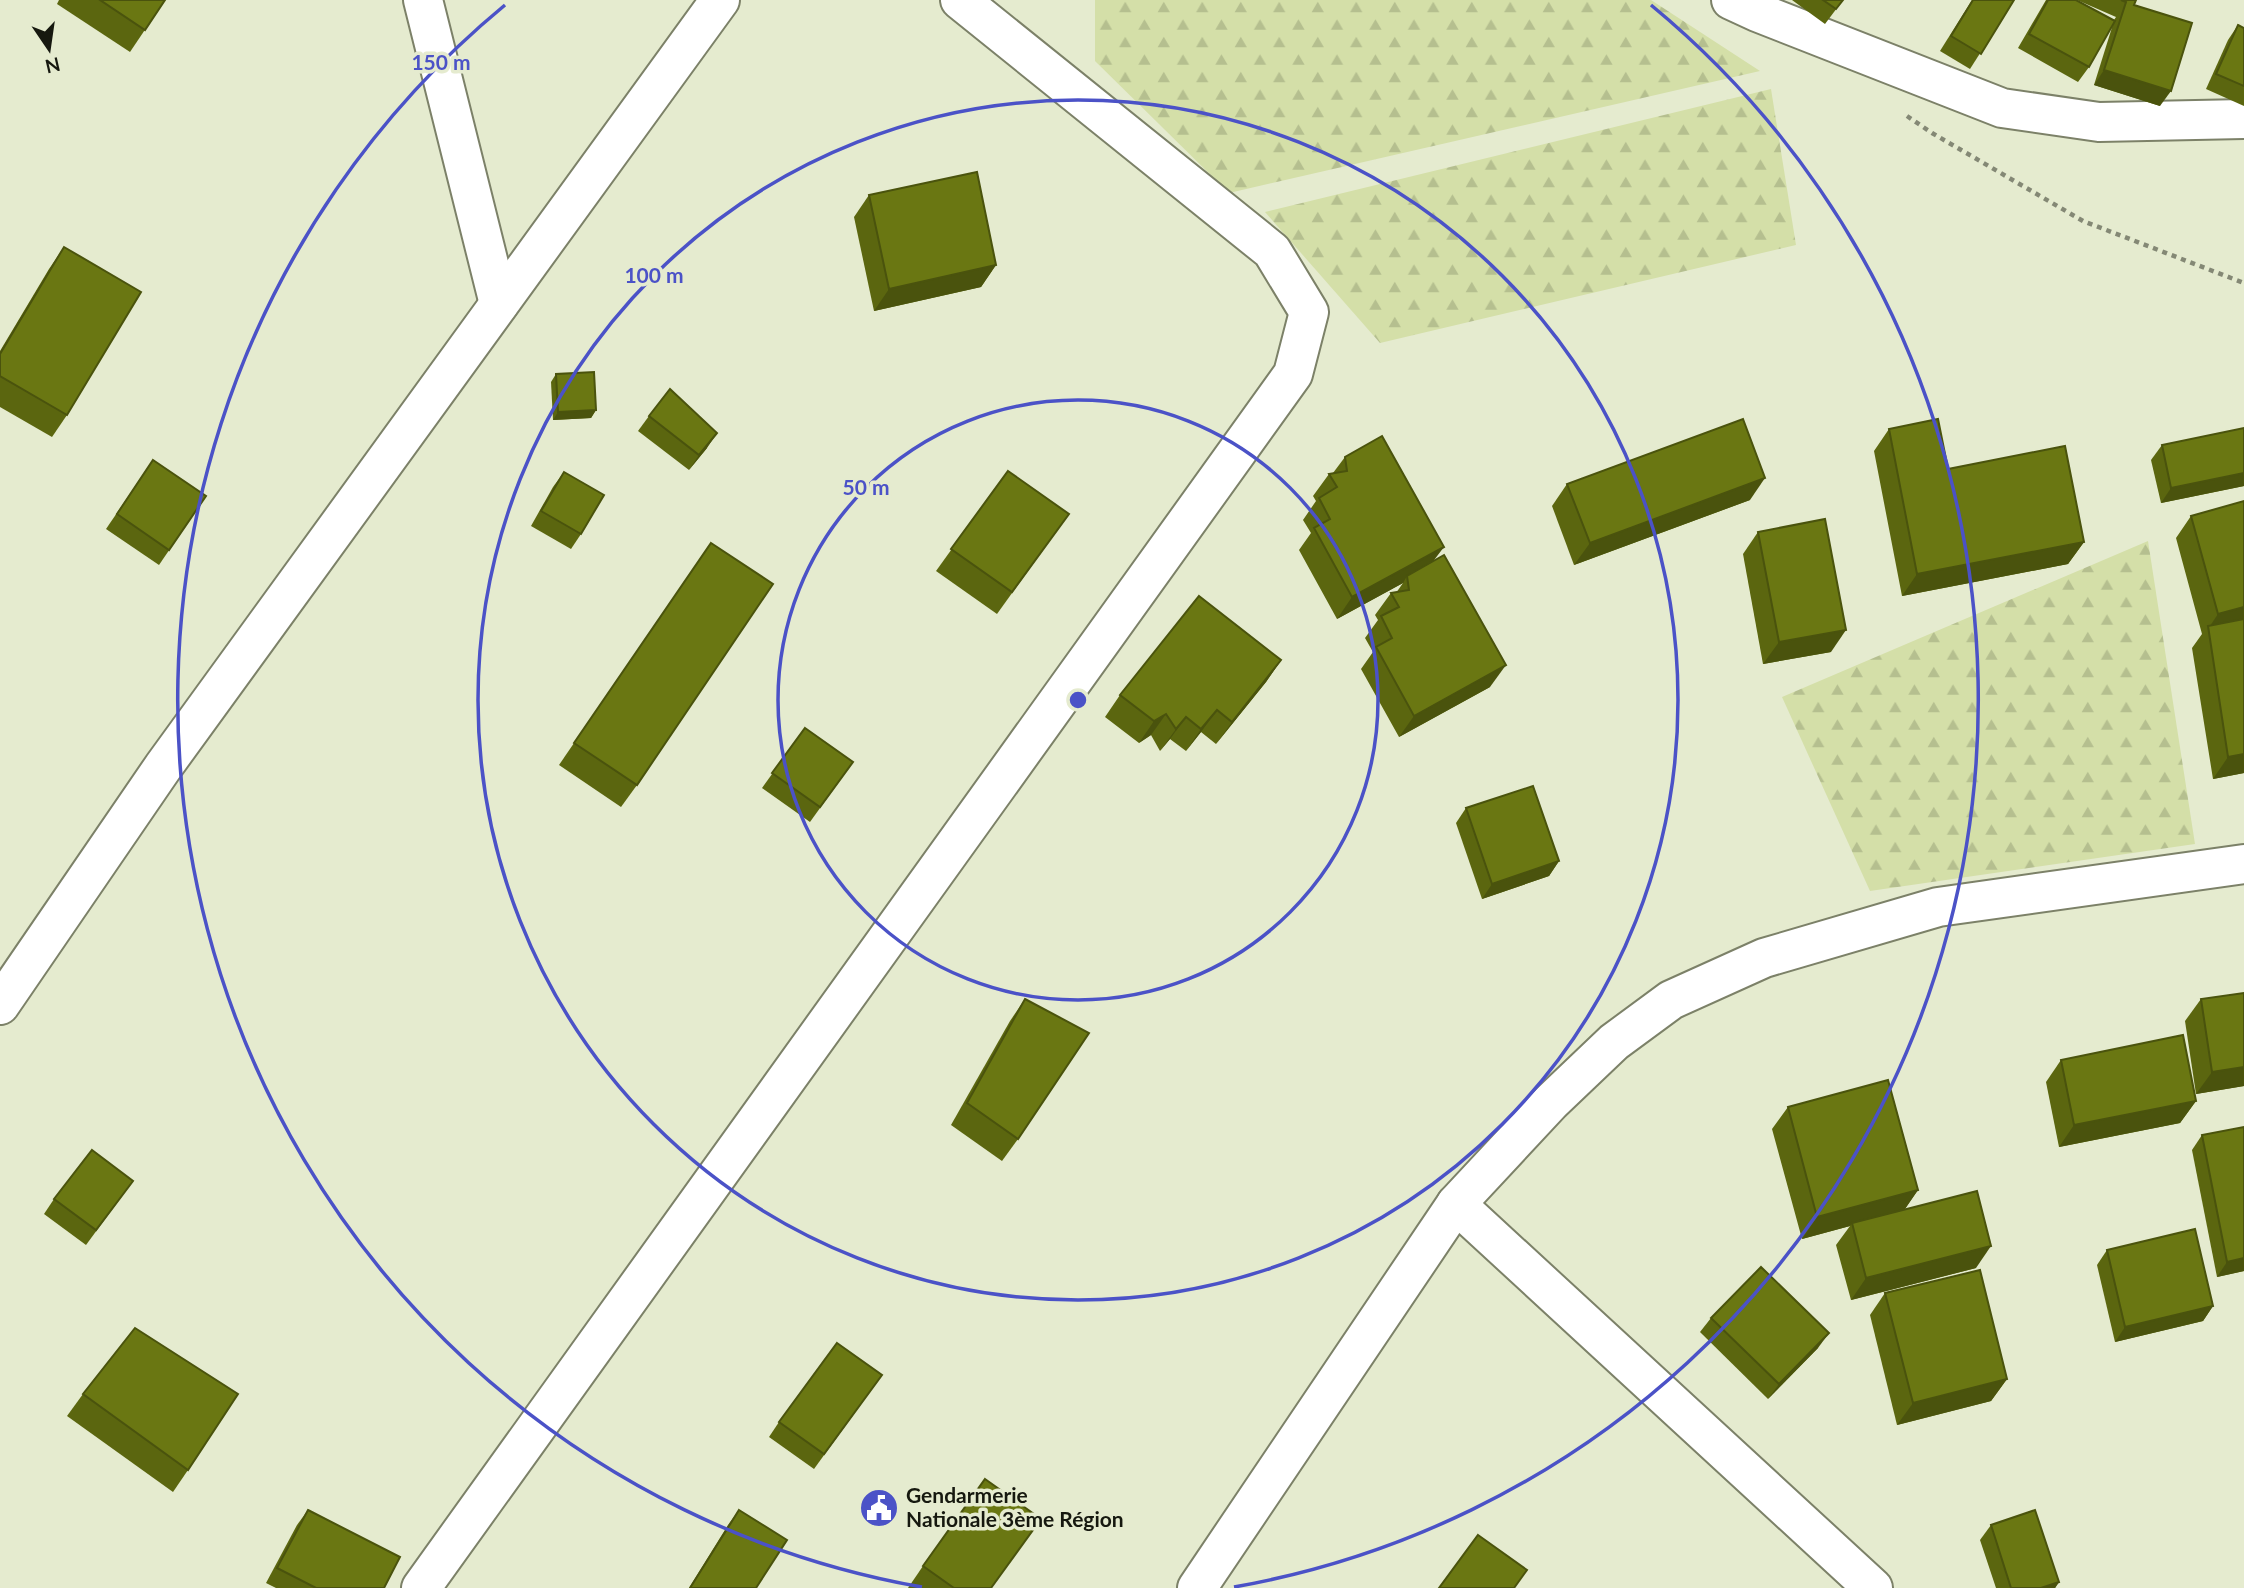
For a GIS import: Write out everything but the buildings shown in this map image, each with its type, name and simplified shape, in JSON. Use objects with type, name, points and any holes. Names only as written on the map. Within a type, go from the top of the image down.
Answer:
[{"type":"street","points":[[423,0],[499,304]]},
{"type":"street","points":[[0,1005],[163,767],[720,0]]},
{"type":"street","points":[[432,1584],[1293,374],[1309,313],[1272,251],[960,0]]},
{"type":"street","points":[[1731,0],[2002,108],[2099,122],[2244,119]]},
{"type":"street","points":[[1197,1588],[1456,1204],[1551,1102],[1614,1042],[1671,1000],[1764,958],[1938,907],[2244,864]]},
{"type":"street","points":[[1456,1204],[1873,1588]]},
{"type":"path","points":[[1899,111],[2083,221],[2244,283]]},
{"type":"green space","points":[[1095,0],[1651,0],[1760,71],[1229,193],[1095,61]]},
{"type":"green space","points":[[1771,89],[1796,245],[1380,343],[1265,212]]},
{"type":"green space","points":[[2148,541],[2195,844],[1870,891],[1782,697]]},
{"type":"place","name":"Gendarmerie Nationale 3ème Région","points":[[879,1508]]}]
